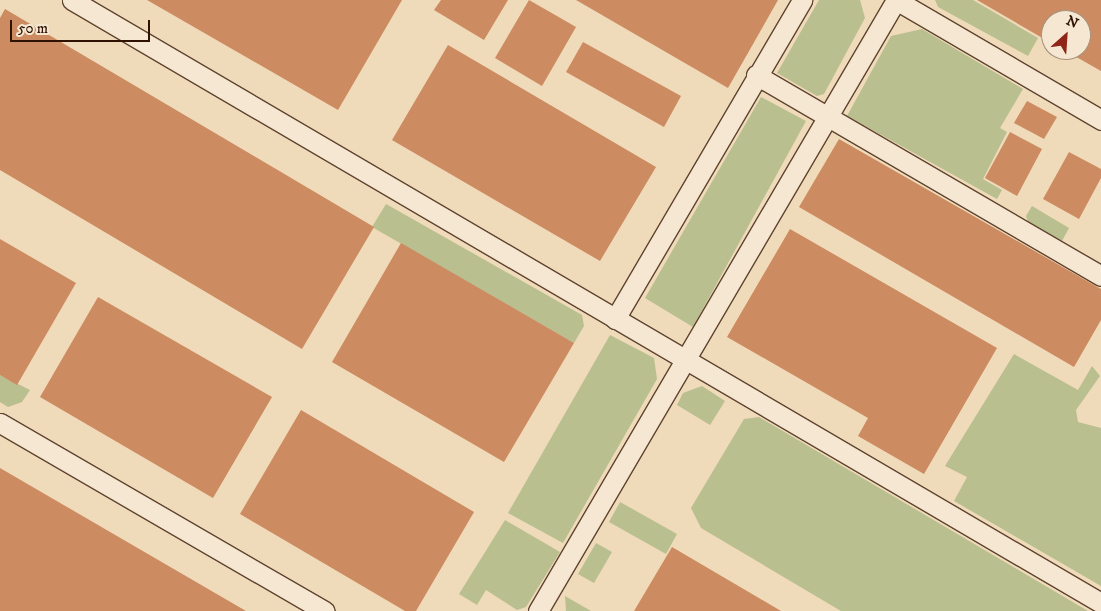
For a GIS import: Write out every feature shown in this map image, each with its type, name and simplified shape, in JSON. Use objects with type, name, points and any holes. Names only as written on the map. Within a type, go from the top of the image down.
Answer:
[{"type":"lane","points":[[72,0],[685,361],[1101,603]]},
{"type":"lane","points":[[615,319],[802,0]]},
{"type":"lane","points":[[538,611],[896,0],[1101,120]]},
{"type":"lane","points":[[756,76],[1101,276]]},
{"type":"lane","points":[[0,423],[324,611]]},
{"type":"green space","points":[[819,0],[860,0],[865,18],[824,94],[817,96],[777,73]]},
{"type":"green space","points":[[935,0],[973,0],[1038,38],[1028,56],[938,7]]},
{"type":"green space","points":[[922,29],[1023,89],[1000,128],[1007,132],[983,179],[1002,190],[997,199],[847,116],[891,36]]},
{"type":"green space","points":[[761,97],[806,121],[693,327],[645,298]]},
{"type":"green space","points":[[386,204],[582,315],[584,326],[574,343],[372,227]]},
{"type":"green space","points":[[1032,206],[1069,228],[1062,241],[1028,222],[1026,216]]},
{"type":"green space","points":[[610,335],[654,358],[657,379],[563,543],[508,513]]},
{"type":"green space","points":[[1014,354],[1078,390],[1092,366],[1100,376],[1076,410],[1078,422],[1101,428],[1101,586],[954,501],[967,477],[945,466]]},
{"type":"green space","points":[[0,375],[30,390],[22,402],[8,407],[0,402]]},
{"type":"green space","points":[[702,386],[725,401],[710,425],[677,405],[683,393]]},
{"type":"green space","points":[[759,417],[1088,611],[841,611],[701,528],[691,508],[744,419]]},
{"type":"green space","points":[[620,502],[677,534],[666,554],[609,522]]},
{"type":"green space","points":[[505,520],[560,552],[526,607],[517,610],[486,590],[477,605],[459,594]]},
{"type":"green space","points":[[596,543],[612,552],[594,583],[578,574]]},
{"type":"green space","points":[[565,596],[591,611],[566,611]]},
{"type":"building","points":[[147,0],[402,0],[338,110]]},
{"type":"building","points":[[441,0],[508,0],[484,40],[434,10]]},
{"type":"building","points":[[529,0],[576,27],[542,86],[495,58]]},
{"type":"building","points":[[576,0],[778,0],[728,88]]},
{"type":"building","points":[[977,0],[1101,0],[1101,71],[1082,60],[1091,60],[1091,10],[1041,10],[1041,37]]},
{"type":"building","points":[[5,9],[374,227],[302,349],[0,170],[0,18]]},
{"type":"building","points":[[583,42],[681,96],[664,127],[566,72]]},
{"type":"building","points":[[448,45],[656,167],[600,261],[392,140]]},
{"type":"building","points":[[1027,101],[1057,117],[1044,139],[1014,123]]},
{"type":"building","points":[[1010,132],[1042,149],[1017,196],[985,178]]},
{"type":"building","points":[[839,139],[1101,289],[1101,320],[1074,367],[799,207]]},
{"type":"building","points":[[1069,152],[1101,169],[1101,178],[1079,219],[1043,199]]},
{"type":"building","points":[[790,229],[997,348],[924,474],[858,436],[868,418],[727,337]]},
{"type":"building","points":[[0,239],[76,283],[17,385],[0,375]]},
{"type":"building","points":[[401,243],[574,343],[504,462],[332,362]]},
{"type":"building","points":[[98,297],[272,397],[213,498],[40,397]]},
{"type":"building","points":[[301,410],[474,512],[416,611],[405,611],[240,514]]},
{"type":"building","points":[[0,468],[246,611],[0,611]]},
{"type":"building","points":[[672,547],[781,611],[634,611]]}]
